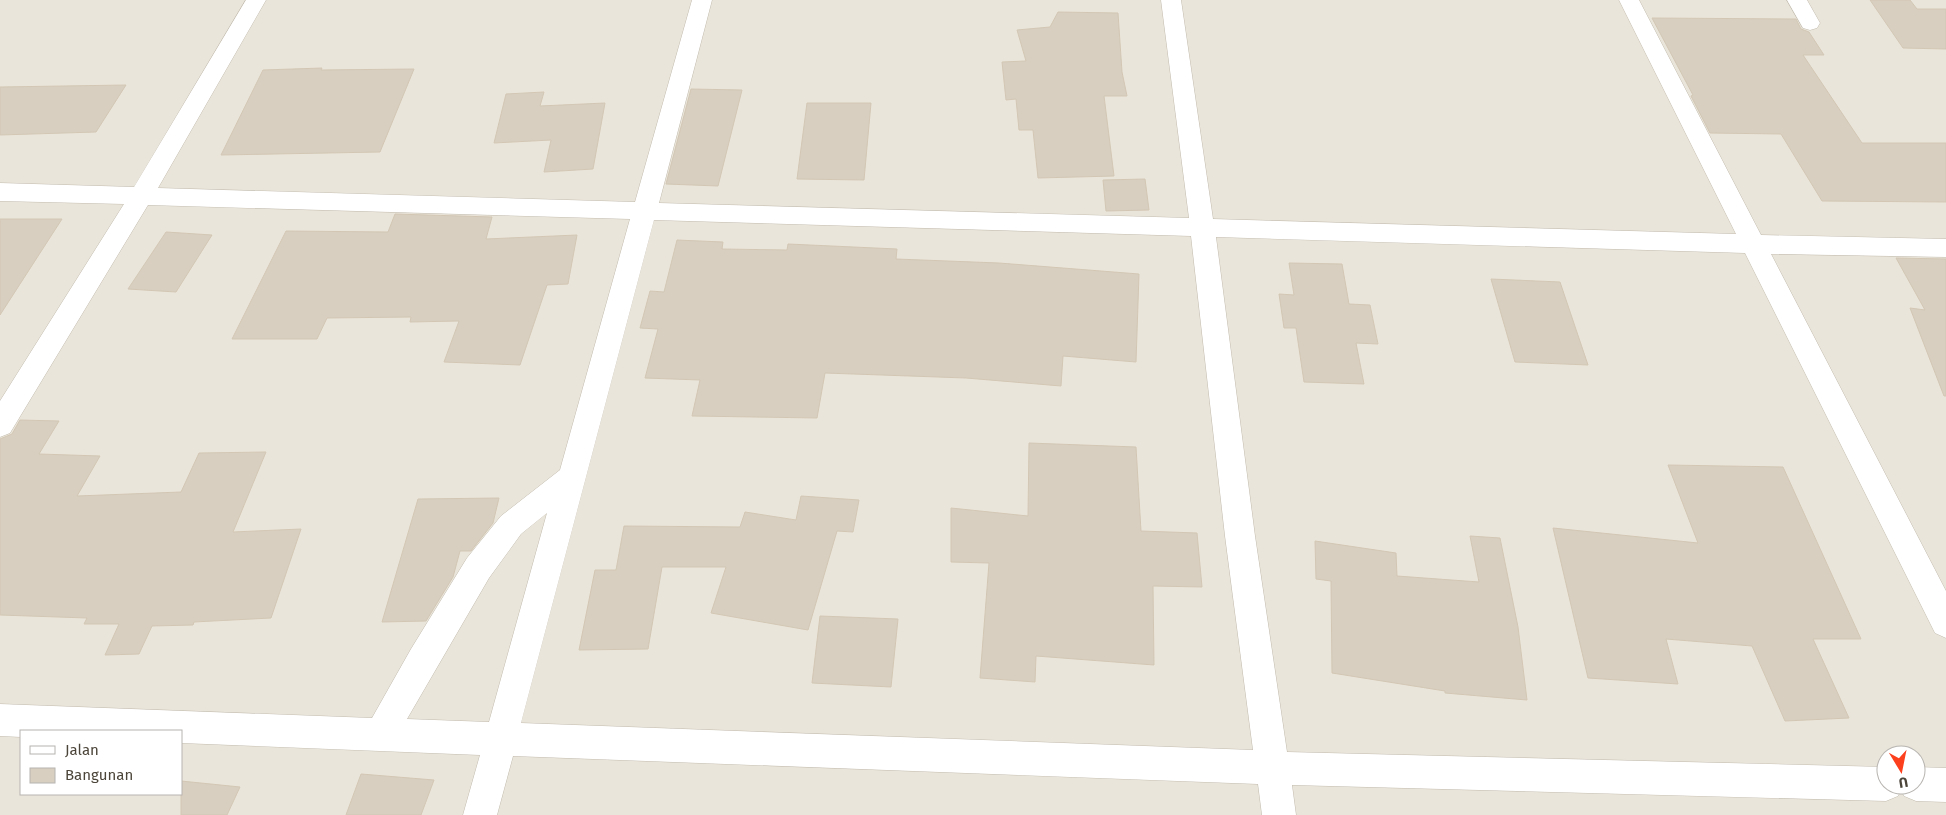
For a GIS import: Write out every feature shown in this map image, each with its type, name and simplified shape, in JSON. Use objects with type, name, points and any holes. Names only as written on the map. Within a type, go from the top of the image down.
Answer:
[{"type":"street","points":[[0,425],[141,196],[256,0]]},
{"type":"street","points":[[480,815],[702,0]]},
{"type":"street","points":[[1171,0],[1202,227],[1240,536],[1279,815]]},
{"type":"street","points":[[1629,0],[1946,623]]},
{"type":"street","points":[[1797,0],[1810,23]]},
{"type":"street","points":[[0,192],[1753,244],[1946,248]]},
{"type":"street","points":[[381,734],[422,660],[478,568],[511,525],[572,477]]},
{"type":"street","points":[[0,720],[1272,768],[1876,784]]},
{"type":"street","points":[[1926,784],[1946,785]]},
{"type":"shaded area","points":[[0,0],[1946,0],[1946,815],[0,815]]},
{"type":"building","points":[[1870,0],[1910,0],[1917,9],[1946,9],[1946,49],[1903,48]]},
{"type":"building","points":[[1058,12],[1118,13],[1122,72],[1127,96],[1104,96],[1114,176],[1038,178],[1033,130],[1019,130],[1016,99],[1006,100],[1002,62],[1026,61],[1017,30],[1050,27]]},
{"type":"building","points":[[1652,18],[1796,19],[1801,29],[1809,32],[1824,55],[1803,55],[1862,143],[1946,143],[1946,202],[1822,201],[1781,134],[1710,133],[1691,96],[1693,95]]},
{"type":"building","points":[[322,68],[321,70],[414,69],[380,152],[221,155],[263,70]]},
{"type":"building","points":[[126,85],[96,132],[0,135],[0,87]]},
{"type":"building","points":[[691,89],[742,90],[718,186],[666,184]]},
{"type":"building","points":[[544,92],[540,106],[605,103],[593,169],[544,172],[551,140],[494,143],[506,94]]},
{"type":"building","points":[[807,103],[871,103],[864,180],[797,179]]},
{"type":"building","points":[[1145,179],[1149,210],[1106,211],[1103,180]]},
{"type":"building","points":[[395,214],[492,217],[486,239],[577,235],[568,284],[547,285],[520,365],[444,362],[459,321],[410,322],[411,317],[327,318],[317,339],[232,339],[286,231],[388,232]]},
{"type":"building","points":[[0,219],[62,219],[0,315]]},
{"type":"building","points":[[166,232],[212,235],[176,292],[128,289]]},
{"type":"building","points":[[677,240],[723,242],[722,249],[787,250],[788,244],[897,249],[896,259],[999,263],[1139,274],[1136,362],[1063,356],[1061,386],[966,378],[825,373],[817,418],[692,416],[700,380],[645,378],[658,329],[640,328],[650,291],[664,292]]},
{"type":"building","points":[[1896,258],[1946,259],[1946,396],[1944,396],[1910,308],[1925,310]]},
{"type":"building","points":[[1289,263],[1342,264],[1349,304],[1370,305],[1378,344],[1356,343],[1364,384],[1304,382],[1296,328],[1284,328],[1279,294],[1294,295]]},
{"type":"building","points":[[1491,279],[1560,282],[1588,365],[1515,362]]},
{"type":"building","points":[[20,420],[59,421],[39,454],[100,456],[77,496],[181,492],[199,453],[266,452],[233,532],[301,529],[271,618],[194,622],[193,625],[152,626],[139,654],[105,655],[119,624],[84,624],[87,618],[0,615],[0,439],[12,434]]},
{"type":"building","points":[[1029,443],[1136,447],[1141,531],[1197,533],[1202,587],[1153,586],[1154,665],[1036,656],[1035,682],[980,678],[989,563],[951,562],[951,508],[1028,516]]},
{"type":"building","points":[[1668,465],[1783,467],[1861,639],[1813,639],[1849,718],[1785,721],[1752,646],[1666,639],[1678,684],[1588,678],[1553,528],[1698,543]]},
{"type":"building","points":[[801,496],[859,500],[853,532],[837,531],[808,630],[711,613],[726,567],[662,567],[648,649],[579,650],[595,570],[616,570],[624,526],[740,527],[745,512],[796,520]]},
{"type":"building","points":[[499,498],[493,523],[471,551],[460,551],[453,577],[426,621],[382,622],[418,499]]},
{"type":"building","points":[[1470,536],[1500,538],[1518,627],[1527,700],[1445,693],[1445,691],[1332,673],[1331,581],[1316,579],[1315,541],[1396,553],[1397,576],[1479,582]]},
{"type":"building","points":[[820,616],[898,619],[891,687],[812,683]]},
{"type":"building","points":[[361,774],[434,780],[421,815],[346,815]]},
{"type":"building","points":[[182,781],[240,787],[227,815],[181,815]]}]
